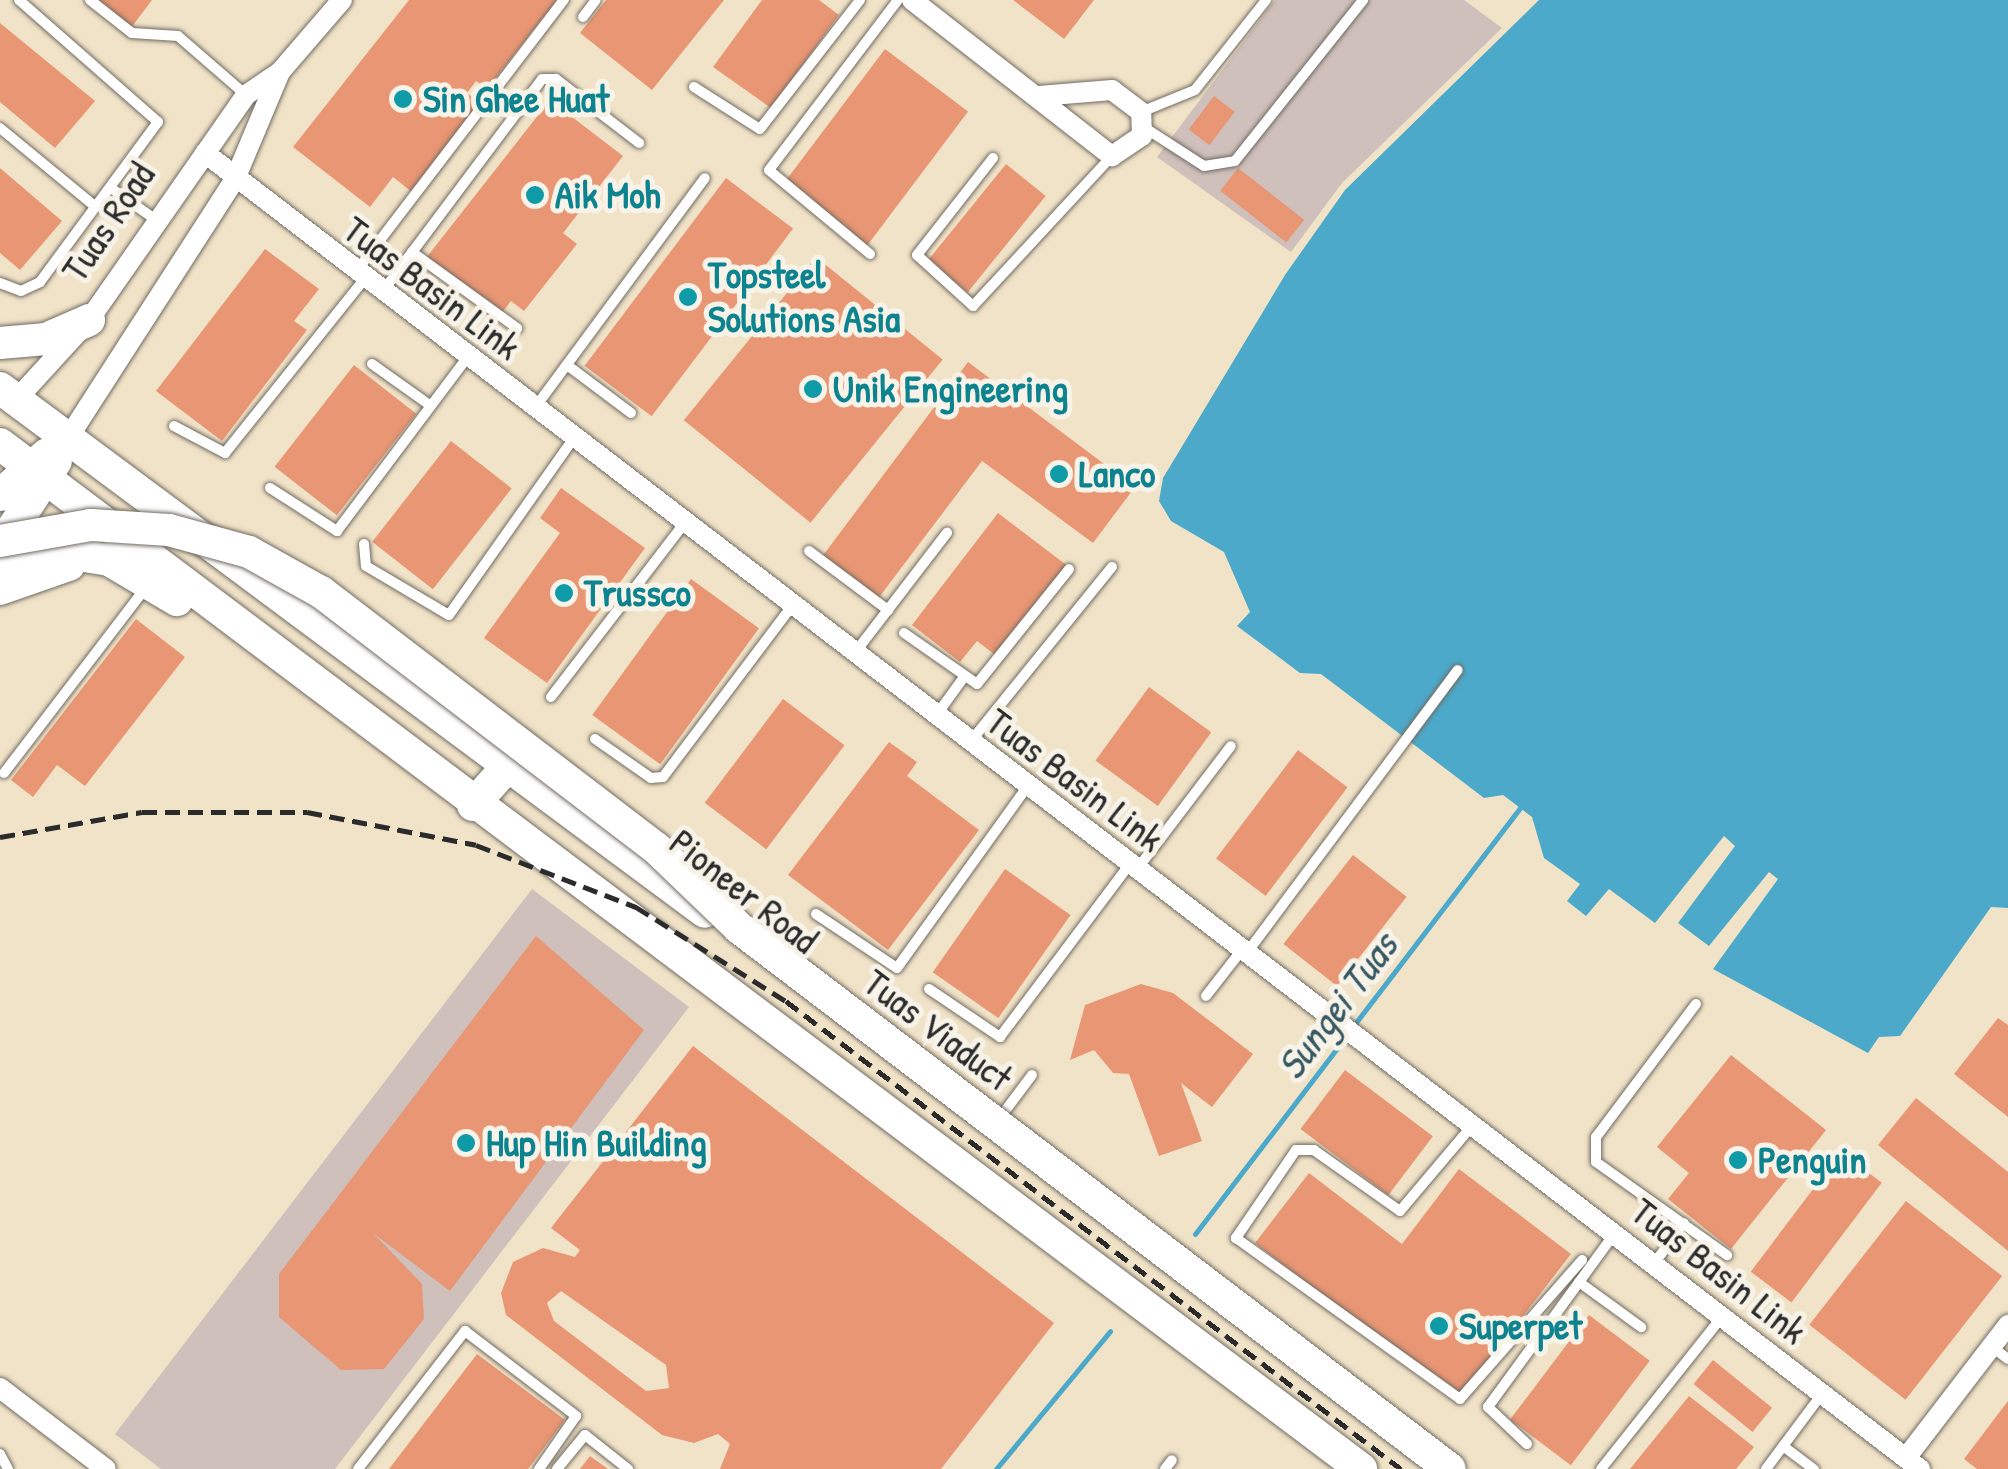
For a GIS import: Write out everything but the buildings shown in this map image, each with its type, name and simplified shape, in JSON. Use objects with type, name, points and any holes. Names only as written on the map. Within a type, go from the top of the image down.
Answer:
[{"type":"main road","points":[[0,343],[46,338],[90,320]]},
{"type":"main road","name":"Pioneer Road","points":[[5,402],[70,435],[512,760],[1430,1469]]},
{"type":"main road","name":"Tuas Road","points":[[0,544],[39,471],[70,435]]},
{"type":"main road","points":[[0,444],[472,805],[1360,1469]]},
{"type":"main road","name":"Tuas Road","points":[[0,495],[39,471]]},
{"type":"main road","name":"Tuas Viaduct","points":[[0,544],[91,525],[169,530],[249,552],[321,592],[656,848],[738,928],[1450,1469]]},
{"type":"main road","points":[[0,559],[47,550],[206,604]]},
{"type":"main road","points":[[0,589],[56,565],[138,578]]},
{"type":"main road","points":[[472,805],[512,760]]},
{"type":"street","name":"Tuas Road","points":[[5,402],[90,320],[246,96],[280,72],[342,0]]},
{"type":"street","points":[[912,0],[1112,156],[1124,155],[1143,120],[1112,90],[1039,96]]},
{"type":"street","name":"Tuas Road","points":[[70,435],[236,180],[280,72]]},
{"type":"street","name":"Tuas Basin Link","points":[[205,153],[366,283],[1913,1464],[2000,1354],[2008,1326]]},
{"type":"street","points":[[0,1388],[106,1469]]},
{"type":"lane","points":[[0,283],[21,291],[40,282],[111,188],[156,116],[19,0]]},
{"type":"lane","points":[[90,0],[132,33],[178,36],[246,96]]},
{"type":"lane","points":[[174,426],[225,454],[366,283],[564,0]]},
{"type":"lane","points":[[583,17],[596,0]]},
{"type":"lane","points":[[694,87],[762,128],[860,0]]},
{"type":"lane","points":[[870,254],[769,170],[898,0]]},
{"type":"lane","points":[[1266,0],[1195,90],[1143,120],[1204,166],[1235,161],[1363,0]]},
{"type":"lane","points":[[366,283],[412,252],[542,80],[556,79],[639,142]]},
{"type":"lane","points":[[0,128],[96,207]]},
{"type":"lane","points":[[993,158],[917,256],[973,306],[1112,156]]},
{"type":"lane","points":[[534,410],[706,178]]},
{"type":"lane","points":[[111,188],[156,220]]},
{"type":"lane","points":[[412,252],[517,328]]},
{"type":"lane","points":[[270,488],[337,531],[466,358]]},
{"type":"lane","points":[[372,364],[431,406]]},
{"type":"lane","points":[[567,365],[631,413]]},
{"type":"lane","points":[[364,544],[366,566],[449,615],[573,440]]},
{"type":"lane","points":[[551,697],[684,525]]},
{"type":"lane","points":[[854,655],[947,533]]},
{"type":"lane","points":[[810,551],[888,610]]},
{"type":"lane","points":[[970,744],[1112,567]]},
{"type":"lane","points":[[904,633],[964,677],[980,682],[1069,569]]},
{"type":"lane","points":[[4,774],[138,578]]},
{"type":"lane","points":[[594,738],[651,778],[664,777],[791,607]]},
{"type":"lane","points":[[1206,996],[1244,953],[1458,670]]},
{"type":"lane","points":[[935,717],[964,677]]},
{"type":"lane","points":[[929,989],[1000,1038],[1232,746]]},
{"type":"lane","points":[[816,914],[896,968],[1027,788]]},
{"type":"lane","points":[[1696,1004],[1596,1137],[1596,1162],[1727,1255]]},
{"type":"lane","points":[[989,1131],[1032,1075]]},
{"type":"lane","points":[[1472,1126],[1400,1211],[1314,1150],[1296,1150],[1236,1238],[1460,1400],[1582,1260]]},
{"type":"lane","points":[[1653,1265],[1684,1224]]},
{"type":"lane","points":[[1527,1444],[1488,1406],[1614,1234]]},
{"type":"lane","points":[[1579,1282],[1641,1327]]},
{"type":"lane","points":[[1601,1469],[1721,1318]]},
{"type":"lane","points":[[358,1469],[466,1331],[573,1412],[574,1426],[539,1469]]},
{"type":"lane","points":[[1766,1469],[1822,1394]]},
{"type":"lane","points":[[557,1469],[585,1435],[628,1469]]},
{"type":"lane","points":[[1784,1446],[1814,1469]]},
{"type":"lane","points":[[0,1454],[8,1469]]},
{"type":"shaded area","points":[[1275,0],[1464,0],[1502,28],[1342,183],[1291,252],[1157,157]]},
{"type":"shaded area","points":[[532,889],[689,1007],[335,1469],[161,1469],[115,1434]]},
{"type":"water","points":[[1539,0],[2008,0],[2008,908],[1991,907],[1900,1036],[1879,1037],[1868,1053],[1713,969],[1778,879],[1769,872],[1709,946],[1678,923],[1735,846],[1724,836],[1655,923],[1609,889],[1586,916],[1567,901],[1580,884],[1544,858],[1532,817],[1503,795],[1484,798],[1321,674],[1300,673],[1237,626],[1250,612],[1224,552],[1171,521],[1159,501],[1163,478],[1285,275],[1345,190]]},
{"type":"waterway","name":"Sungei Tuas","points":[[1354,1025],[1520,808]]},
{"type":"waterway","name":"Sungei Tuas","points":[[1195,1234],[1348,1034]]},
{"type":"waterway","name":"Sungei Tuas","points":[[996,1469],[1110,1331]]},
{"type":"railway","points":[[0,837],[142,812],[307,812],[476,845],[636,907],[786,1001],[1401,1469]]},
{"type":"place","name":"Sin Ghee Huat","points":[[403,99]]},
{"type":"place","name":"Aik Moh","points":[[535,195]]},
{"type":"place","name":"Topsteel Solutions Asia","points":[[688,297]]},
{"type":"place","name":"Unik Engineering","points":[[813,389]]},
{"type":"place","name":"Lanco","points":[[1059,474]]},
{"type":"place","name":"Trussco","points":[[564,593]]},
{"type":"place","name":"Hup Hin Building","points":[[466,1143]]},
{"type":"place","name":"Penguin","points":[[1738,1160]]},
{"type":"place","name":"Superpet","points":[[1439,1326]]}]
